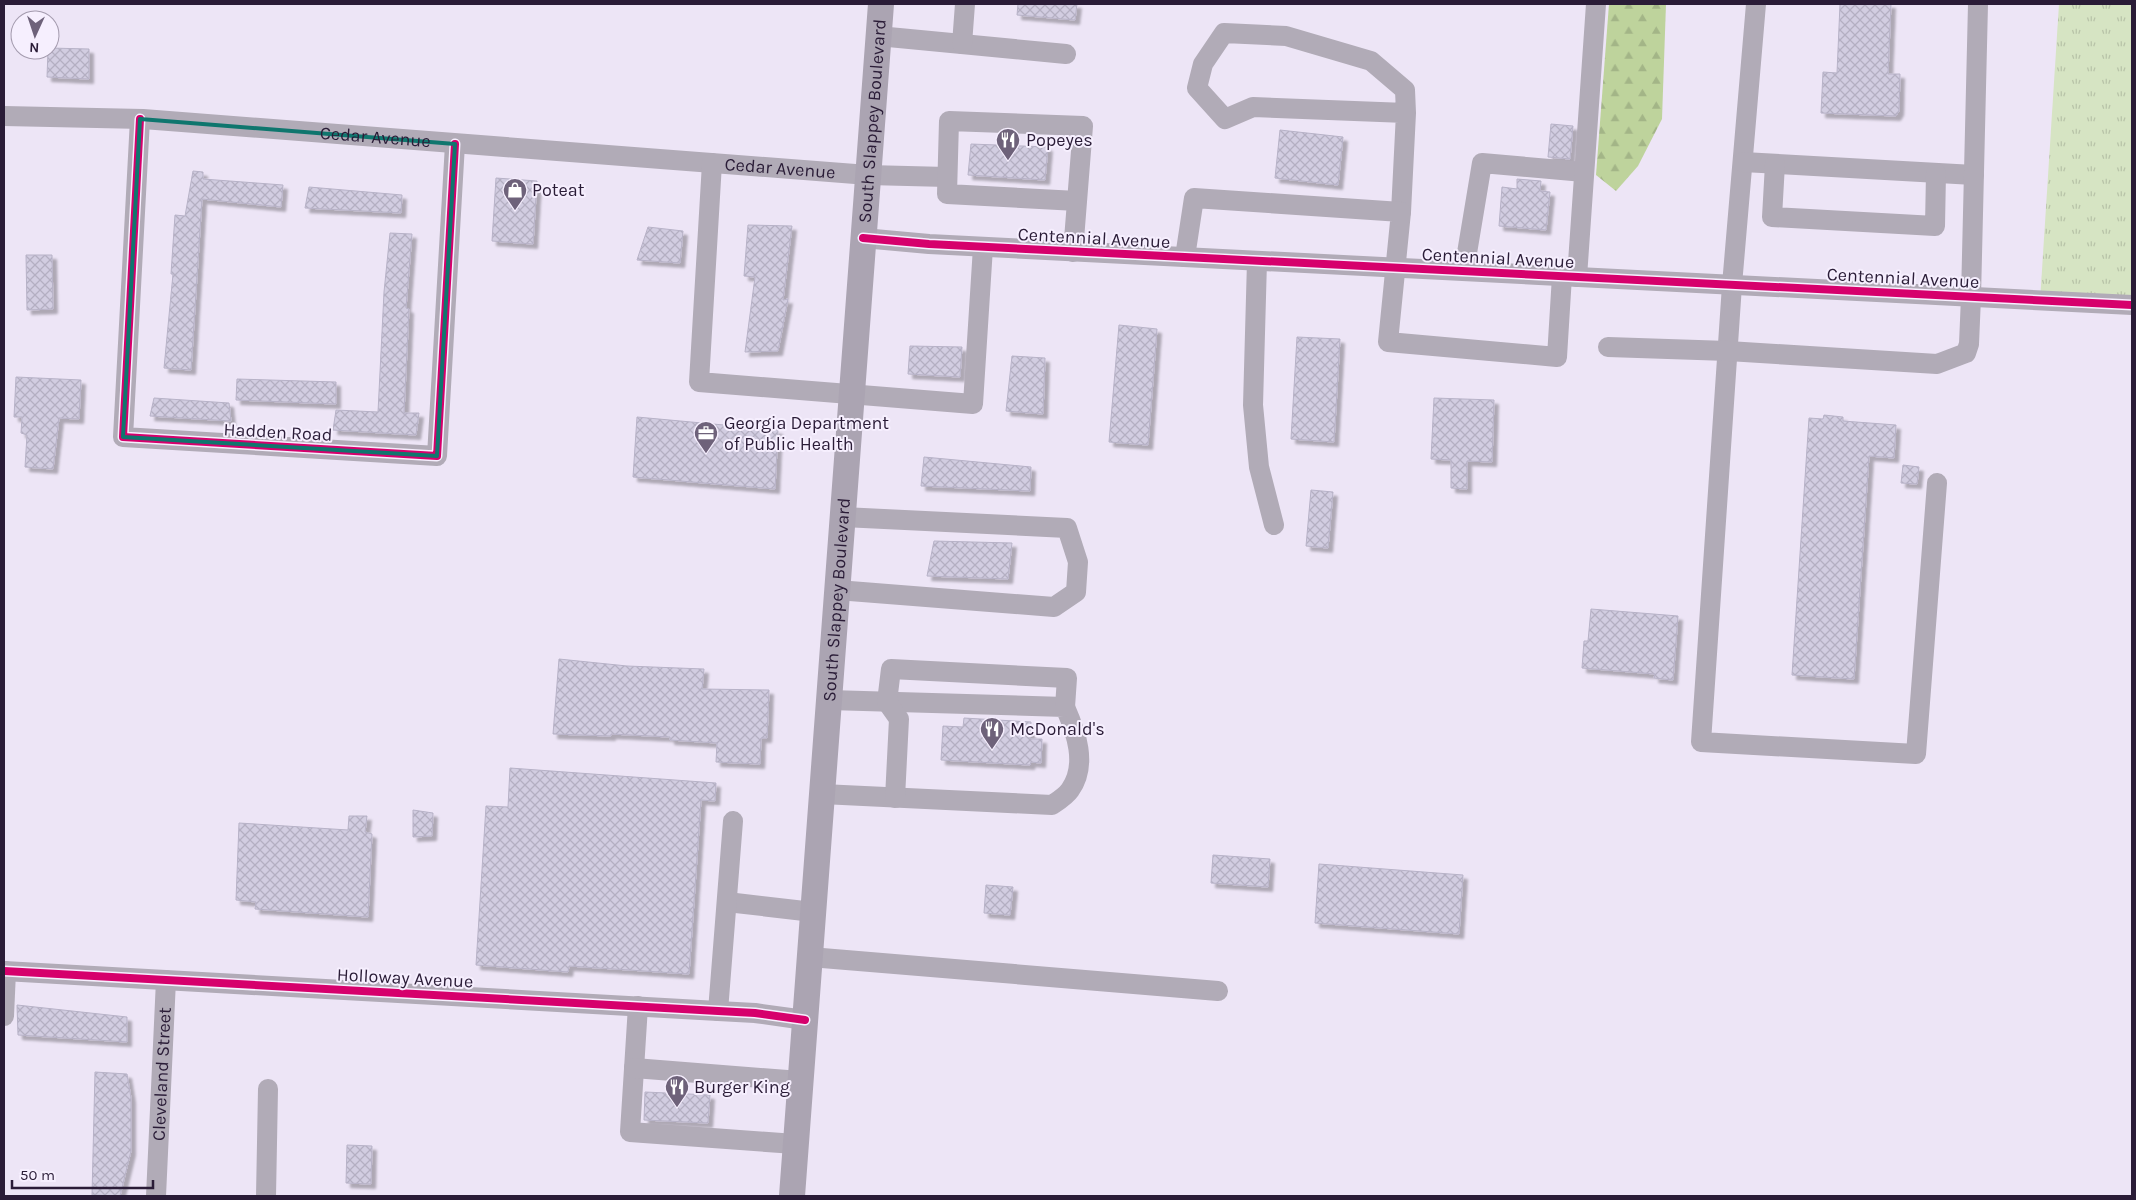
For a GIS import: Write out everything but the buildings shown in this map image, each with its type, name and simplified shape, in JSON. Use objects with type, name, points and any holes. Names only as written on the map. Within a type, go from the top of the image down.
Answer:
[{"type":"main road","name":"South Slappey Boulevard","points":[[792,1196],[881,4]]},
{"type":"street","points":[[962,44],[965,4]]},
{"type":"street","points":[[1406,113],[1253,107],[1225,118],[1197,88],[1203,64],[1224,33],[1286,36],[1371,61],[1405,90],[1406,113],[1401,212],[1388,342],[1557,357],[1584,172],[1596,4]]},
{"type":"street","points":[[1756,4],[1732,285],[1701,742],[1916,754],[1937,482]]},
{"type":"street","points":[[1608,347],[1728,351],[1938,364],[1966,353],[1969,344],[1971,297],[1978,4]]},
{"type":"street","points":[[878,36],[1066,54]]},
{"type":"street","name":"Cedar Avenue","points":[[4,116],[140,119],[868,175],[947,176]]},
{"type":"street","name":"Hadden Road","points":[[140,119],[123,438],[437,456],[455,144]]},
{"type":"street","points":[[1073,252],[1083,126],[949,121],[946,194],[1077,201]]},
{"type":"street","points":[[1742,162],[1974,175]]},
{"type":"street","points":[[712,163],[699,382],[973,404],[983,247]]},
{"type":"street","points":[[1464,271],[1482,163],[1584,172]]},
{"type":"street","points":[[1775,164],[1772,217],[1935,226],[1936,173]]},
{"type":"street","points":[[1185,257],[1194,198],[1401,212]]},
{"type":"street","name":"Centennial Avenue","points":[[863,238],[1073,252],[2132,305]]},
{"type":"street","points":[[1257,261],[1253,405],[1259,467],[1274,525]]},
{"type":"street","points":[[837,590],[1054,607],[1076,592],[1078,562],[1067,528],[842,517]]},
{"type":"street","points":[[822,794],[895,798],[1052,805],[1070,790],[1080,768],[1076,732],[1065,707],[1067,678],[891,669],[887,702],[899,719],[895,798]]},
{"type":"street","points":[[829,700],[1065,707]]},
{"type":"street","points":[[718,1011],[733,822]]},
{"type":"street","points":[[727,902],[813,912]]},
{"type":"street","points":[[810,957],[1218,990]]},
{"type":"street","points":[[4,1016],[5,971]]},
{"type":"street","name":"Holloway Avenue","points":[[5,971],[755,1013],[805,1020]]},
{"type":"street","name":"Cleveland Street","points":[[156,1196],[166,980]]},
{"type":"street","points":[[638,1006],[630,1132],[796,1144]]},
{"type":"street","points":[[634,1068],[800,1081]]},
{"type":"street","points":[[266,1196],[268,1089]]},
{"type":"highlighted area","points":[[140,119],[455,144],[437,456],[123,437]]},
{"type":"green space","points":[[1609,4],[1666,4],[1662,119],[1638,166],[1616,191],[1596,175]]},
{"type":"green space","points":[[2059,4],[2132,4],[2132,305],[2040,301]]},
{"type":"cycle path","points":[[140,119],[123,437],[437,456],[455,144]]},
{"type":"cycle path","points":[[863,238],[929,244],[2132,305]]},
{"type":"cycle path","points":[[4,971],[755,1013],[805,1020]]},
{"type":"place","name":"Popeyes","points":[[1008,161]]},
{"type":"place","name":"Poteat","points":[[515,211]]},
{"type":"place","name":"Georgia Department of Public Health","points":[[706,454]]},
{"type":"place","name":"McDonald's","points":[[992,750]]},
{"type":"place","name":"Burger King","points":[[677,1108]]}]
